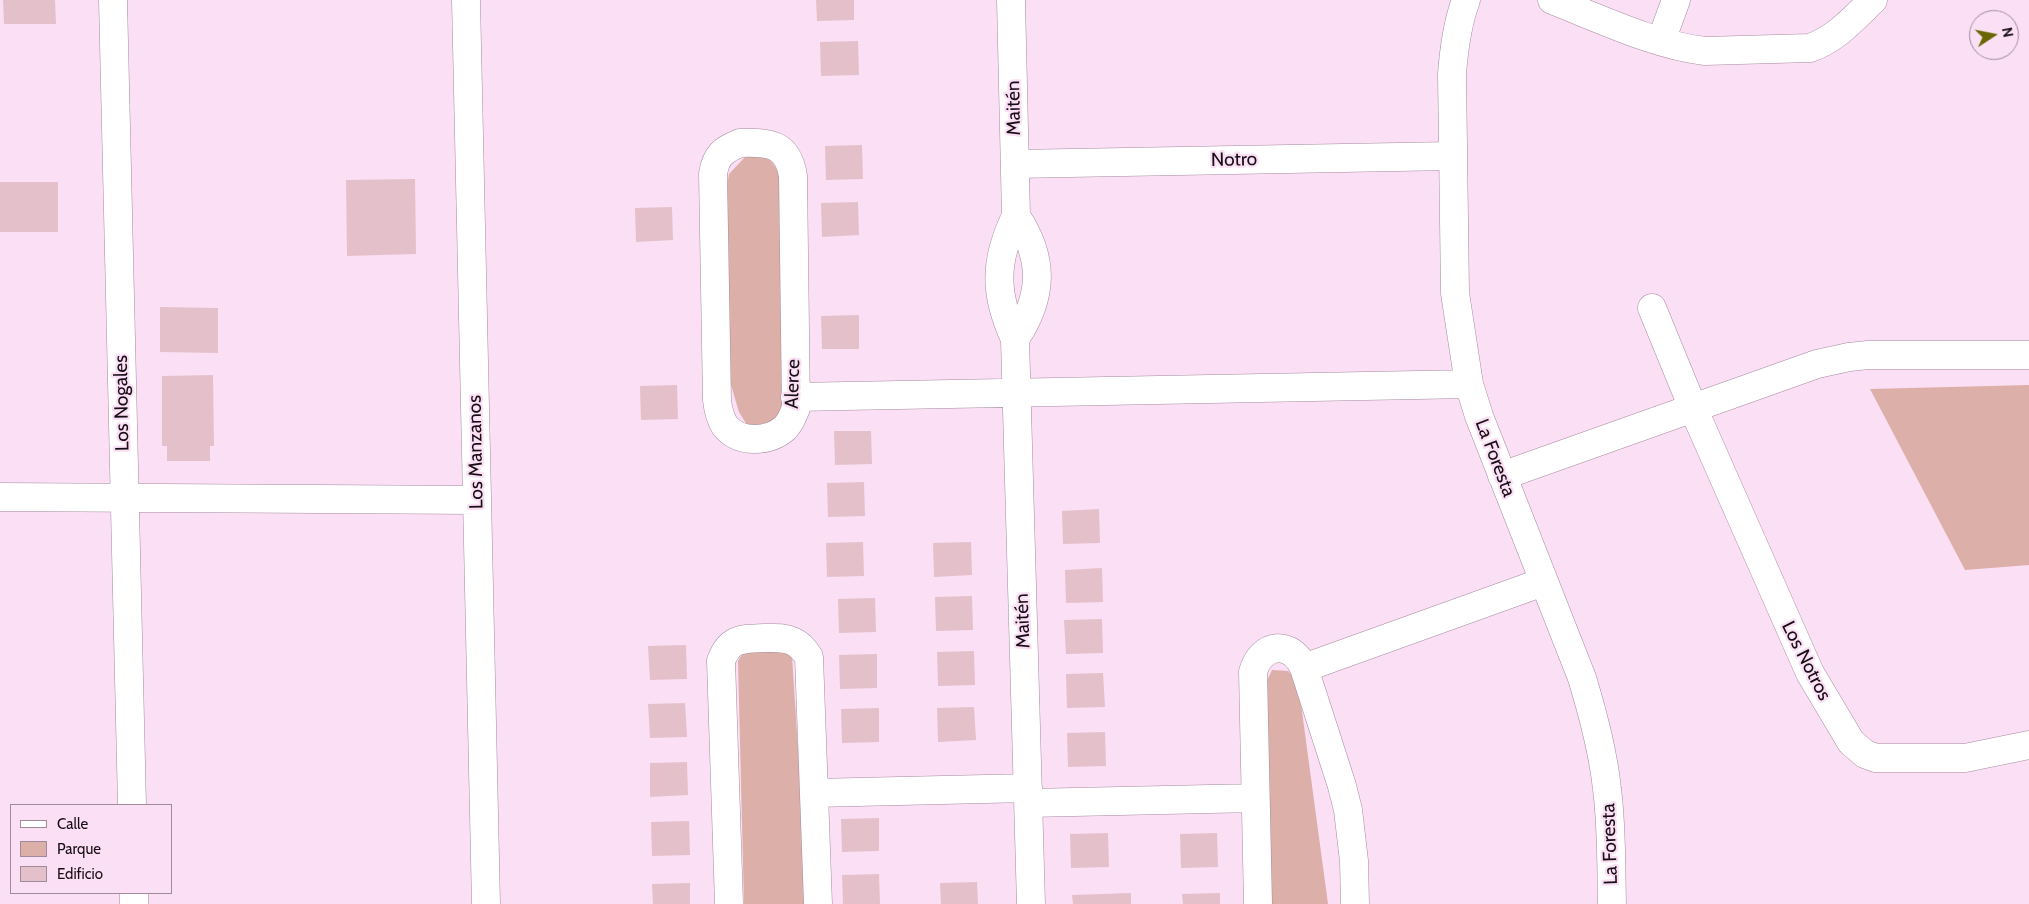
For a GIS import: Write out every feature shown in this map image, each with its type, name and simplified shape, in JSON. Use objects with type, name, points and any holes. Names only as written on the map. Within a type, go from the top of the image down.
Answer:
[{"type":"street","name":"Los Nogales","points":[[114,0],[132,804]]},
{"type":"street","name":"Los Manzanos","points":[[466,0],[486,904]]},
{"type":"street","name":"Maitén","points":[[1012,0],[1016,216],[1000,255],[998,276],[1000,298],[1006,319],[1015,339],[1031,904]]},
{"type":"street","name":"La Foresta","points":[[1466,0],[1459,18],[1454,46],[1452,156],[1455,294],[1469,384],[1502,476],[1582,678],[1593,714],[1607,789],[1612,904]]},
{"type":"street","points":[[1552,0],[1661,41],[1705,51],[1810,48],[1836,35],[1873,0]]},
{"type":"street","points":[[1661,41],[1676,0]]},
{"type":"street","name":"Alerce","points":[[740,143],[772,145],[785,152],[791,164],[793,176],[795,397],[796,408],[786,427],[777,434],[766,438],[754,439],[734,433],[726,426],[719,414],[717,400],[713,174],[715,162],[723,152],[740,143]]},
{"type":"street","name":"Notro","points":[[1015,164],[1452,156]]},
{"type":"street","name":"Maitén","points":[[1015,339],[1026,322],[1034,304],[1037,284],[1037,266],[1033,248],[1026,231],[1016,216]]},
{"type":"street","name":"Los Notros","points":[[1652,308],[1693,408],[1800,653],[1850,742],[1865,754],[1876,758],[1965,758],[1984,756],[2029,746]]},
{"type":"street","points":[[1502,476],[1817,364],[1849,356],[2029,355]]},
{"type":"street","points":[[795,397],[1469,384]]},
{"type":"street","points":[[0,497],[477,500]]},
{"type":"street","points":[[1304,668],[1543,582]]},
{"type":"street","points":[[729,904],[721,661],[725,650],[741,639],[780,638],[791,640],[801,646],[809,657],[818,904]]},
{"type":"street","points":[[1258,904],[1253,672],[1256,662],[1263,654],[1272,649],[1282,648],[1300,658],[1342,786],[1348,810],[1354,861],[1355,904]]},
{"type":"street","points":[[814,793],[1256,798]]},
{"type":"green space","points":[[746,156],[768,157],[779,172],[783,418],[765,425],[747,425],[739,412],[729,378],[726,192],[729,174]]},
{"type":"green space","points":[[2029,385],[2029,565],[1965,570],[1870,389]]},
{"type":"green space","points":[[785,644],[792,656],[807,889],[805,904],[744,904],[738,661],[745,650]]},
{"type":"green space","points":[[1272,670],[1288,671],[1298,682],[1328,904],[1269,904],[1266,683]]},
{"type":"building","points":[[3,0],[55,0],[56,24],[4,24]]},
{"type":"building","points":[[816,0],[854,0],[854,20],[817,21]]},
{"type":"building","points":[[858,41],[859,75],[821,76],[820,42]]},
{"type":"building","points":[[862,145],[863,179],[826,180],[825,146]]},
{"type":"building","points":[[415,179],[416,254],[347,256],[346,180]]},
{"type":"building","points":[[0,182],[58,182],[58,232],[0,232]]},
{"type":"building","points":[[858,202],[859,235],[822,237],[821,203]]},
{"type":"building","points":[[672,207],[673,240],[636,242],[635,208]]},
{"type":"building","points":[[160,307],[218,308],[218,353],[160,352]]},
{"type":"building","points":[[859,315],[859,349],[822,349],[821,316]]},
{"type":"building","points":[[213,375],[214,446],[210,446],[210,461],[167,461],[167,446],[162,446],[162,376]]},
{"type":"building","points":[[677,385],[678,419],[641,420],[640,386]]},
{"type":"building","points":[[834,431],[871,431],[872,464],[835,465]]},
{"type":"building","points":[[864,482],[865,516],[828,517],[827,483]]},
{"type":"building","points":[[1099,509],[1100,543],[1063,544],[1062,511]]},
{"type":"building","points":[[863,542],[864,576],[827,577],[826,543]]},
{"type":"building","points":[[971,542],[972,575],[934,577],[933,543]]},
{"type":"building","points":[[1102,568],[1103,602],[1066,603],[1065,570]]},
{"type":"building","points":[[972,596],[973,630],[936,631],[935,597]]},
{"type":"building","points":[[875,598],[876,632],[839,633],[838,599]]},
{"type":"building","points":[[1102,619],[1103,653],[1066,654],[1064,620]]},
{"type":"building","points":[[686,645],[687,679],[650,680],[648,646]]},
{"type":"building","points":[[974,651],[975,685],[938,686],[937,652]]},
{"type":"building","points":[[877,654],[877,688],[840,689],[839,655]]},
{"type":"building","points":[[1103,673],[1105,707],[1067,708],[1066,674]]},
{"type":"building","points":[[685,703],[687,737],[650,738],[648,704]]},
{"type":"building","points":[[974,707],[976,740],[938,742],[937,708]]},
{"type":"building","points":[[879,708],[879,742],[842,743],[841,709]]},
{"type":"building","points":[[1105,732],[1106,766],[1068,767],[1067,733]]},
{"type":"building","points":[[687,762],[688,795],[650,797],[650,763]]},
{"type":"building","points":[[879,818],[879,851],[842,852],[841,819]]},
{"type":"building","points":[[689,821],[690,855],[652,856],[651,822]]},
{"type":"building","points":[[1108,833],[1109,867],[1071,868],[1070,834]]},
{"type":"building","points":[[1217,833],[1218,867],[1181,868],[1180,834]]},
{"type":"building","points":[[879,874],[880,904],[843,904],[842,875]]},
{"type":"building","points":[[977,882],[978,904],[941,904],[940,883]]},
{"type":"building","points":[[690,883],[690,904],[653,904],[652,884]]},
{"type":"building","points":[[1131,893],[1131,904],[1073,904],[1072,895]]},
{"type":"building","points":[[1220,893],[1220,904],[1183,904],[1182,894]]}]
